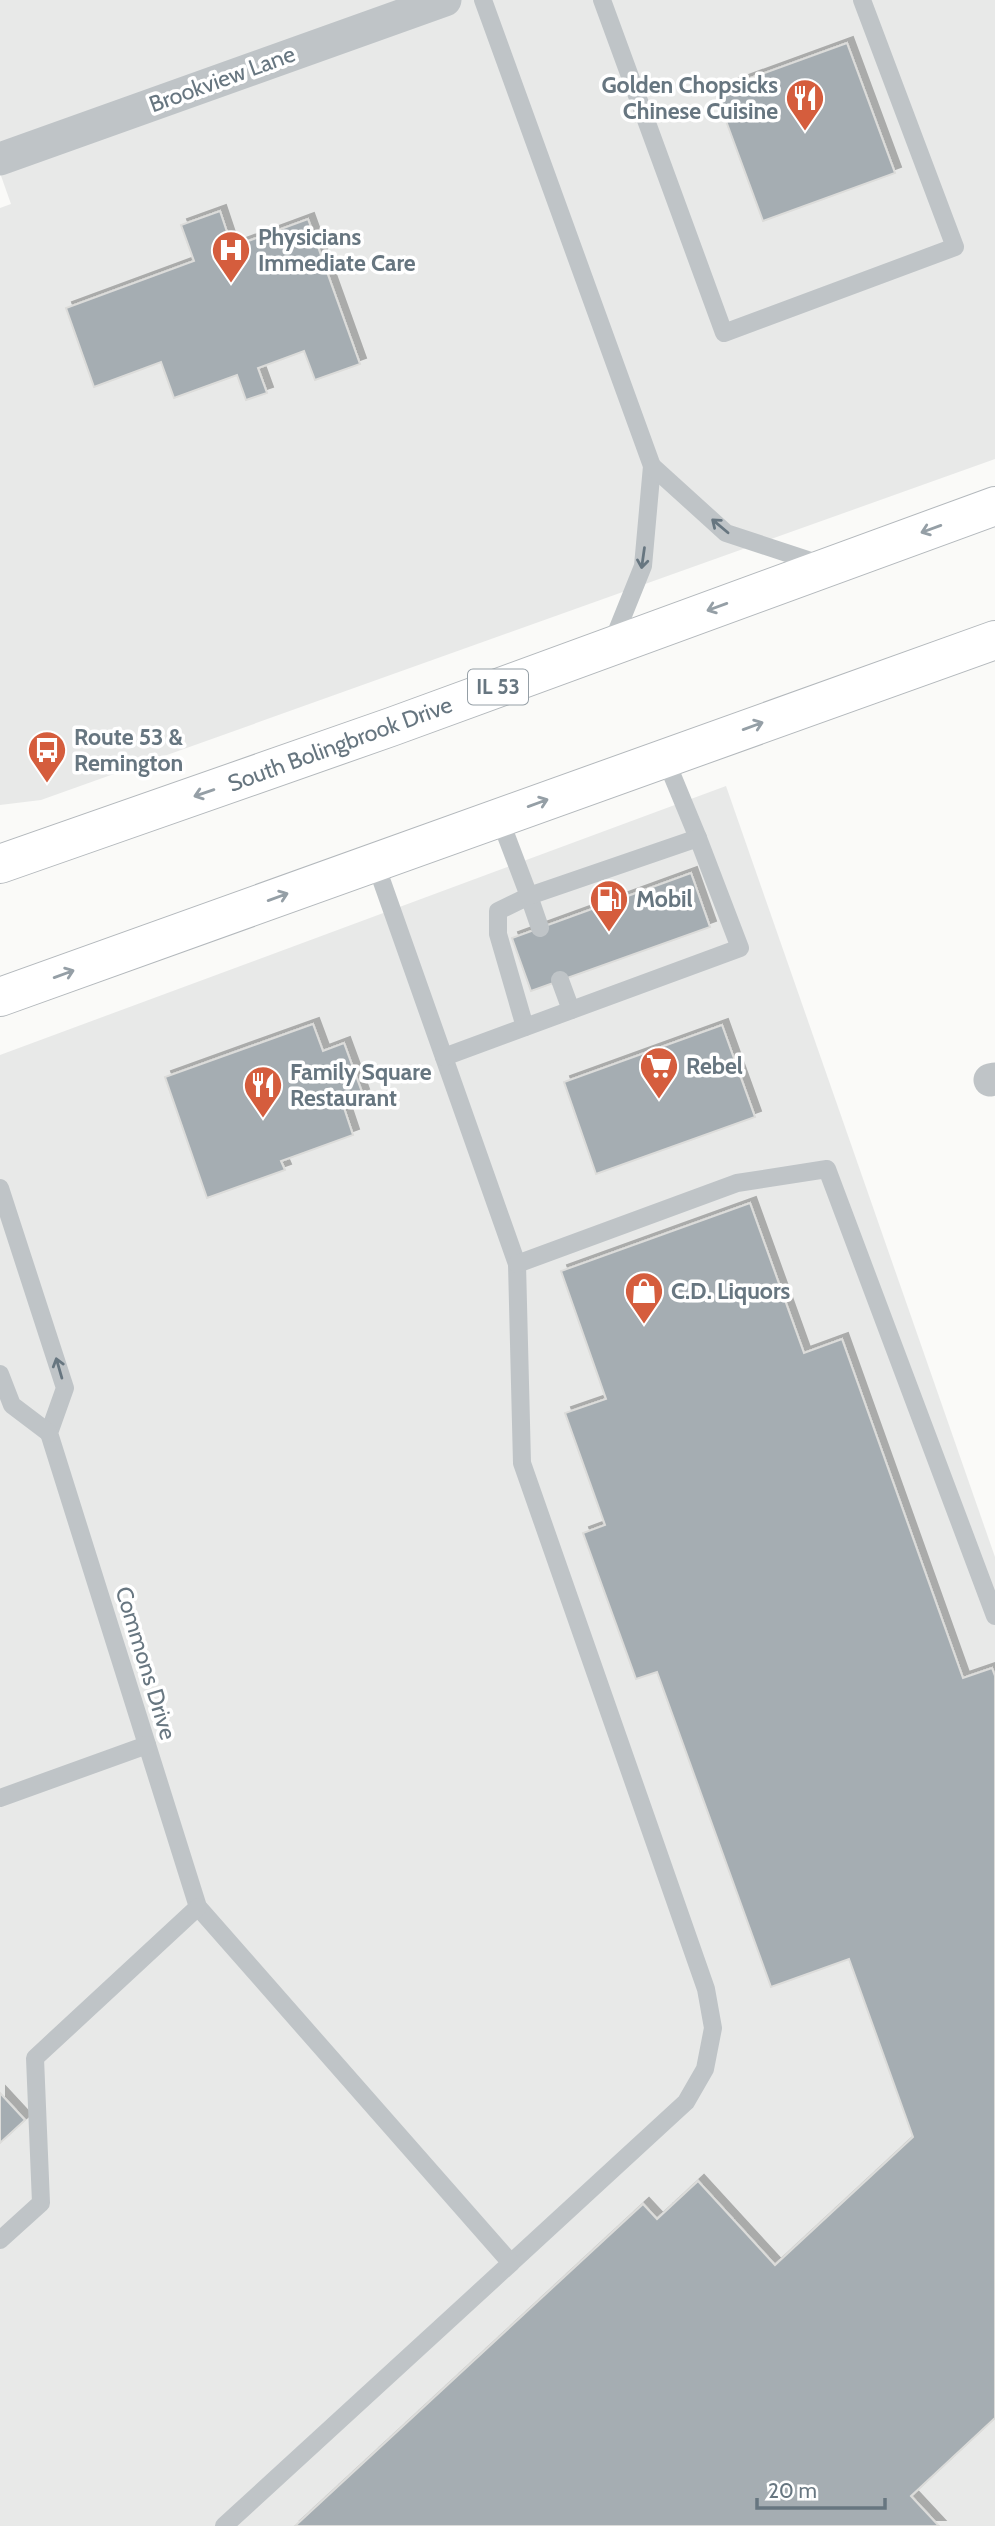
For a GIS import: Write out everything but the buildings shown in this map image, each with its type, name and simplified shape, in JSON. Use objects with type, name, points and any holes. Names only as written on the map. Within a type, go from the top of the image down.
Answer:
[{"type":"main road","name":"South Bolingbrook Drive","points":[[0,864],[378,731],[995,506]]},
{"type":"main road","points":[[0,997],[995,640]]},
{"type":"street","name":"Brookview Lane","points":[[0,159],[444,0]]},
{"type":"lane","points":[[483,0],[652,466],[643,566],[611,646]]},
{"type":"lane","points":[[602,0],[724,333],[955,247],[863,0]]},
{"type":"lane","points":[[652,466],[726,533],[829,566]]},
{"type":"lane","points":[[444,1057],[740,948],[665,758]]},
{"type":"lane","points":[[499,817],[540,928]]},
{"type":"lane","points":[[525,1027],[498,934],[498,911],[529,896],[698,838]]},
{"type":"lane","points":[[224,2526],[686,2102],[705,2069],[713,2028],[706,1989],[522,1462],[517,1264],[374,862]]},
{"type":"lane","points":[[560,980],[572,1010]]},
{"type":"lane","points":[[517,1264],[737,1183],[827,1169],[995,1616]]},
{"type":"lane","points":[[0,1188],[65,1388],[49,1433],[12,1405],[0,1374]]},
{"type":"lane","name":"Commons Drive","points":[[49,1433],[198,1907]]},
{"type":"lane","points":[[0,1798],[146,1745]]},
{"type":"lane","points":[[0,2240],[41,2203],[35,2058],[198,1907],[511,2263]]},
{"type":"shaded area","points":[[0,0],[995,0],[995,459],[41,800],[0,805],[0,208],[11,204],[0,173]]},
{"type":"shaded area","points":[[726,786],[995,1557],[995,2526],[0,2526],[0,1055]]},
{"type":"place","name":"Golden Chopsicks Chinese Cuisine","points":[[805,132]]},
{"type":"place","name":"Physicians Immediate Care","points":[[231,284]]},
{"type":"place","name":"Route 53 & Remington","points":[[47,784]]},
{"type":"place","name":"Mobil","points":[[609,933]]},
{"type":"place","name":"Rebel","points":[[659,1100]]},
{"type":"place","name":"Family Square Restaurant","points":[[263,1119]]},
{"type":"place","name":"C.D. Liquors","points":[[644,1325]]}]
